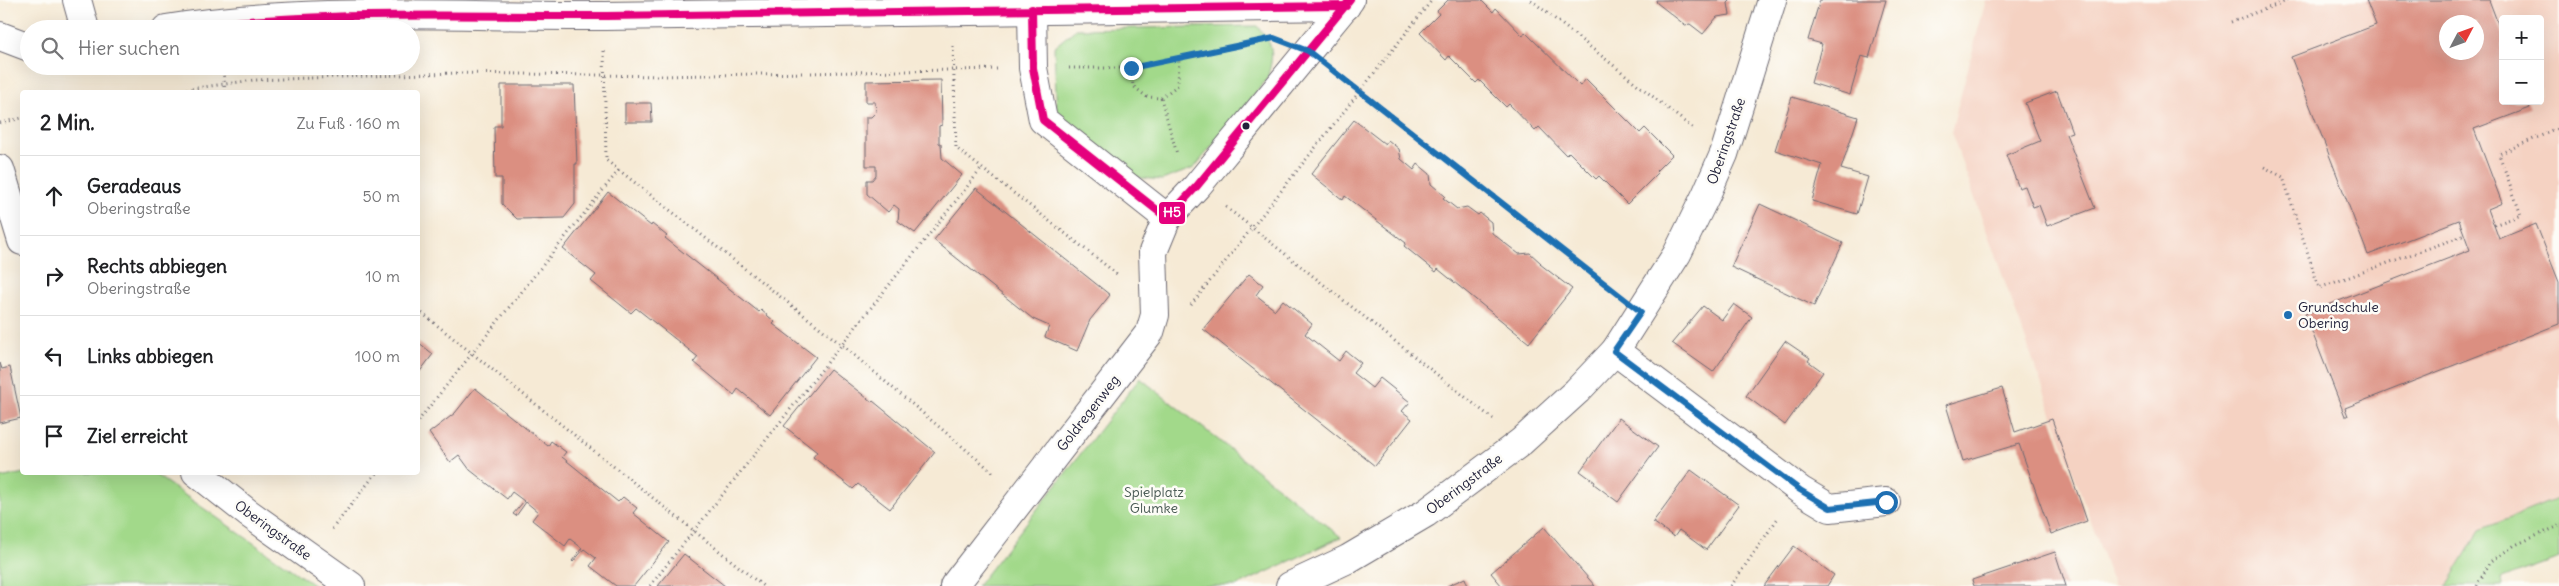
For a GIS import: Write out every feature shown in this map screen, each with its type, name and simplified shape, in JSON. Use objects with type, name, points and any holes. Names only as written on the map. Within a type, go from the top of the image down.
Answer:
[{"type":"street","points":[[77,0],[83,20]]},
{"type":"street","name":"Oberingstraße","points":[[1290,586],[1348,559],[1426,514],[1521,442],[1577,391],[1614,351],[1677,254],[1724,154],[1772,0]]},
{"type":"street","name":"Goldregenweg","points":[[221,20],[501,8],[603,16],[951,10],[985,5],[1032,9],[1348,3]]},
{"type":"street","name":"Goldregenweg","points":[[954,586],[1150,332],[1155,315],[1153,302],[1153,252],[1167,218],[1197,186],[1348,3]]},
{"type":"street","points":[[1032,9],[1033,68],[1043,120],[1167,218]]},
{"type":"street","points":[[0,169],[20,235]]},
{"type":"street","points":[[1614,351],[1800,490],[1830,508],[1886,502]]},
{"type":"street","name":"Oberingstraße","points":[[200,475],[248,513],[351,586]]},
{"type":"path","points":[[1150,332],[1172,329],[1432,0]]},
{"type":"path","points":[[1531,0],[1724,154]]},
{"type":"path","points":[[2231,22],[2289,0]]},
{"type":"path","points":[[951,10],[956,148],[1153,302]]},
{"type":"path","points":[[603,16],[606,160],[842,345],[1022,497]]},
{"type":"path","points":[[420,74],[604,75],[1131,68],[1179,60],[1246,45]]},
{"type":"path","points":[[1308,51],[1641,312]]},
{"type":"path","points":[[1131,68],[1134,86],[1147,97],[1161,98],[1178,85],[1179,60]]},
{"type":"path","points":[[224,75],[225,90]]},
{"type":"path","points":[[181,90],[254,80],[398,75]]},
{"type":"path","points":[[0,123],[20,118]]},
{"type":"path","points":[[2494,225],[2521,215],[2499,154],[2559,128]]},
{"type":"path","points":[[2264,167],[2282,177],[2320,288],[2465,236]]},
{"type":"path","points":[[650,586],[982,168]]},
{"type":"path","points":[[420,418],[618,170]]},
{"type":"path","points":[[1252,227],[1521,442]]},
{"type":"path","points":[[420,312],[763,586]]},
{"type":"path","points":[[310,557],[375,475]]},
{"type":"path","points":[[1731,586],[1800,490]]},
{"type":"path","points":[[2477,586],[2490,562],[2515,545],[2559,526]]},
{"type":"shaded area","name":"Grundschule Obering","points":[[1986,0],[2559,0],[2559,498],[2480,530],[2446,586],[2114,586],[1951,132]]},
{"type":"green space","points":[[1257,26],[1270,45],[1272,57],[1267,79],[1194,168],[1162,180],[1131,177],[1057,117],[1054,47],[1076,29]]},
{"type":"green space","name":"Spielplatz Glumke","points":[[1140,378],[1341,537],[1237,586],[977,586]]},
{"type":"green space","points":[[20,474],[156,475],[315,586],[0,586],[0,478]]},
{"type":"green space","points":[[2559,498],[2559,558],[2501,579],[2502,586],[2446,586],[2480,530]]},
{"type":"building","points":[[1448,0],[1481,0],[1493,12],[1496,8],[1523,36],[1525,32],[1580,86],[1586,79],[1640,133],[1645,128],[1672,155],[1656,171],[1658,173],[1627,204],[1599,176],[1596,179],[1569,152],[1566,155],[1539,127],[1535,131],[1509,104],[1506,107],[1479,80],[1476,83],[1449,56],[1446,60],[1420,33],[1439,14],[1437,11]]},
{"type":"building","points":[[1656,0],[1731,0],[1728,3],[1730,15],[1717,17],[1703,34],[1690,24],[1685,25],[1657,3]]},
{"type":"building","points":[[1820,0],[1886,0],[1869,58],[1861,56],[1850,95],[1811,83],[1822,44],[1808,40]]},
{"type":"building","points":[[2366,0],[2489,0],[2499,26],[2499,105],[2529,105],[2530,108],[2474,129],[2502,203],[2488,209],[2499,239],[2536,224],[2559,282],[2559,324],[2345,408],[2348,416],[2345,416],[2305,314],[2470,250],[2459,220],[2368,255],[2291,57],[2376,25]]},
{"type":"building","points":[[941,80],[942,125],[939,126],[939,143],[941,144],[942,158],[962,175],[915,233],[898,221],[899,209],[894,205],[888,212],[867,194],[867,180],[872,180],[876,175],[876,166],[866,166],[866,117],[871,117],[876,112],[875,102],[866,102],[866,81]]},
{"type":"building","points":[[501,85],[574,85],[577,164],[575,164],[575,204],[564,218],[517,219],[502,204],[502,178],[495,178],[494,126],[501,126]]},
{"type":"building","points":[[2057,91],[2072,132],[2066,134],[2095,208],[2047,226],[2039,205],[2033,207],[2025,186],[2019,188],[2006,155],[2040,141],[2025,103]]},
{"type":"building","points":[[1792,97],[1858,117],[1841,169],[1868,177],[1857,214],[1812,201],[1822,165],[1775,150]]},
{"type":"building","points":[[625,103],[651,103],[652,122],[625,122]]},
{"type":"building","points":[[1354,120],[1385,144],[1388,140],[1399,149],[1401,159],[1414,170],[1418,164],[1430,174],[1431,184],[1445,196],[1443,198],[1457,209],[1467,207],[1478,215],[1480,213],[1491,222],[1492,233],[1519,254],[1530,253],[1540,264],[1572,289],[1529,343],[1438,269],[1436,272],[1404,246],[1406,243],[1345,196],[1343,200],[1311,174]]},
{"type":"building","points":[[976,188],[1110,295],[1090,320],[1077,351],[1045,337],[1049,326],[1033,319],[934,240]]},
{"type":"building","points":[[608,192],[651,226],[652,224],[667,236],[665,238],[759,312],[761,310],[775,322],[773,324],[816,357],[770,415],[738,389],[734,395],[694,362],[698,357],[636,308],[631,313],[591,281],[596,275],[563,249]]},
{"type":"building","points":[[1760,204],[1843,243],[1814,306],[1731,267]]},
{"type":"building","points":[[1249,274],[1263,285],[1256,295],[1275,310],[1283,300],[1312,324],[1305,334],[1339,361],[1346,351],[1361,363],[1353,373],[1372,388],[1380,378],[1410,402],[1402,411],[1412,419],[1375,466],[1203,329]]},
{"type":"building","points":[[1734,304],[1752,317],[1713,372],[1672,343],[1703,306],[1722,320]]},
{"type":"building","points":[[1785,341],[1810,358],[1808,361],[1823,372],[1785,425],[1746,396]]},
{"type":"building","points":[[420,344],[433,354],[420,371]]},
{"type":"building","points":[[0,363],[2,369],[10,367],[20,418],[0,423]]},
{"type":"building","points":[[830,369],[873,401],[935,452],[890,509],[858,484],[853,489],[813,457],[817,452],[784,426]]},
{"type":"building","points":[[475,388],[548,446],[551,441],[566,452],[562,457],[618,502],[623,497],[637,508],[633,513],[669,542],[634,586],[616,586],[590,566],[596,558],[584,549],[573,562],[582,548],[570,539],[565,546],[532,520],[538,512],[526,502],[516,516],[513,514],[524,501],[512,492],[507,499],[470,470],[459,455],[450,462],[429,433],[455,413]]},
{"type":"building","points":[[2002,388],[2015,432],[2052,419],[2087,521],[2051,534],[2019,444],[1963,461],[1946,405]]},
{"type":"building","points":[[1619,418],[1658,447],[1618,502],[1580,471]]},
{"type":"building","points":[[1691,470],[1739,505],[1706,550],[1679,530],[1674,537],[1653,522]]},
{"type":"building","points":[[1544,527],[1595,586],[1502,586],[1491,573]]},
{"type":"building","points":[[1794,546],[1834,575],[1827,586],[1764,586]]},
{"type":"building","points":[[2055,552],[2066,586],[1974,586],[1972,580]]},
{"type":"building","points":[[684,554],[725,586],[658,586]]},
{"type":"building","points":[[1465,578],[1468,586],[1447,586]]},
{"type":"transit line","name":"H5","points":[[1032,9],[1033,68],[1043,120],[1167,218],[1197,186],[1350,0]]},
{"type":"transit line","name":"H5","points":[[264,20],[387,16],[606,16],[1346,6]]},
{"type":"place","name":"Grundschule Obering","points":[[2288,315]]},
{"type":"route","points":[[1131,68],[1179,60],[1274,38],[1308,51],[1641,312],[1614,351],[1800,490],[1830,508],[1886,502]]}]
